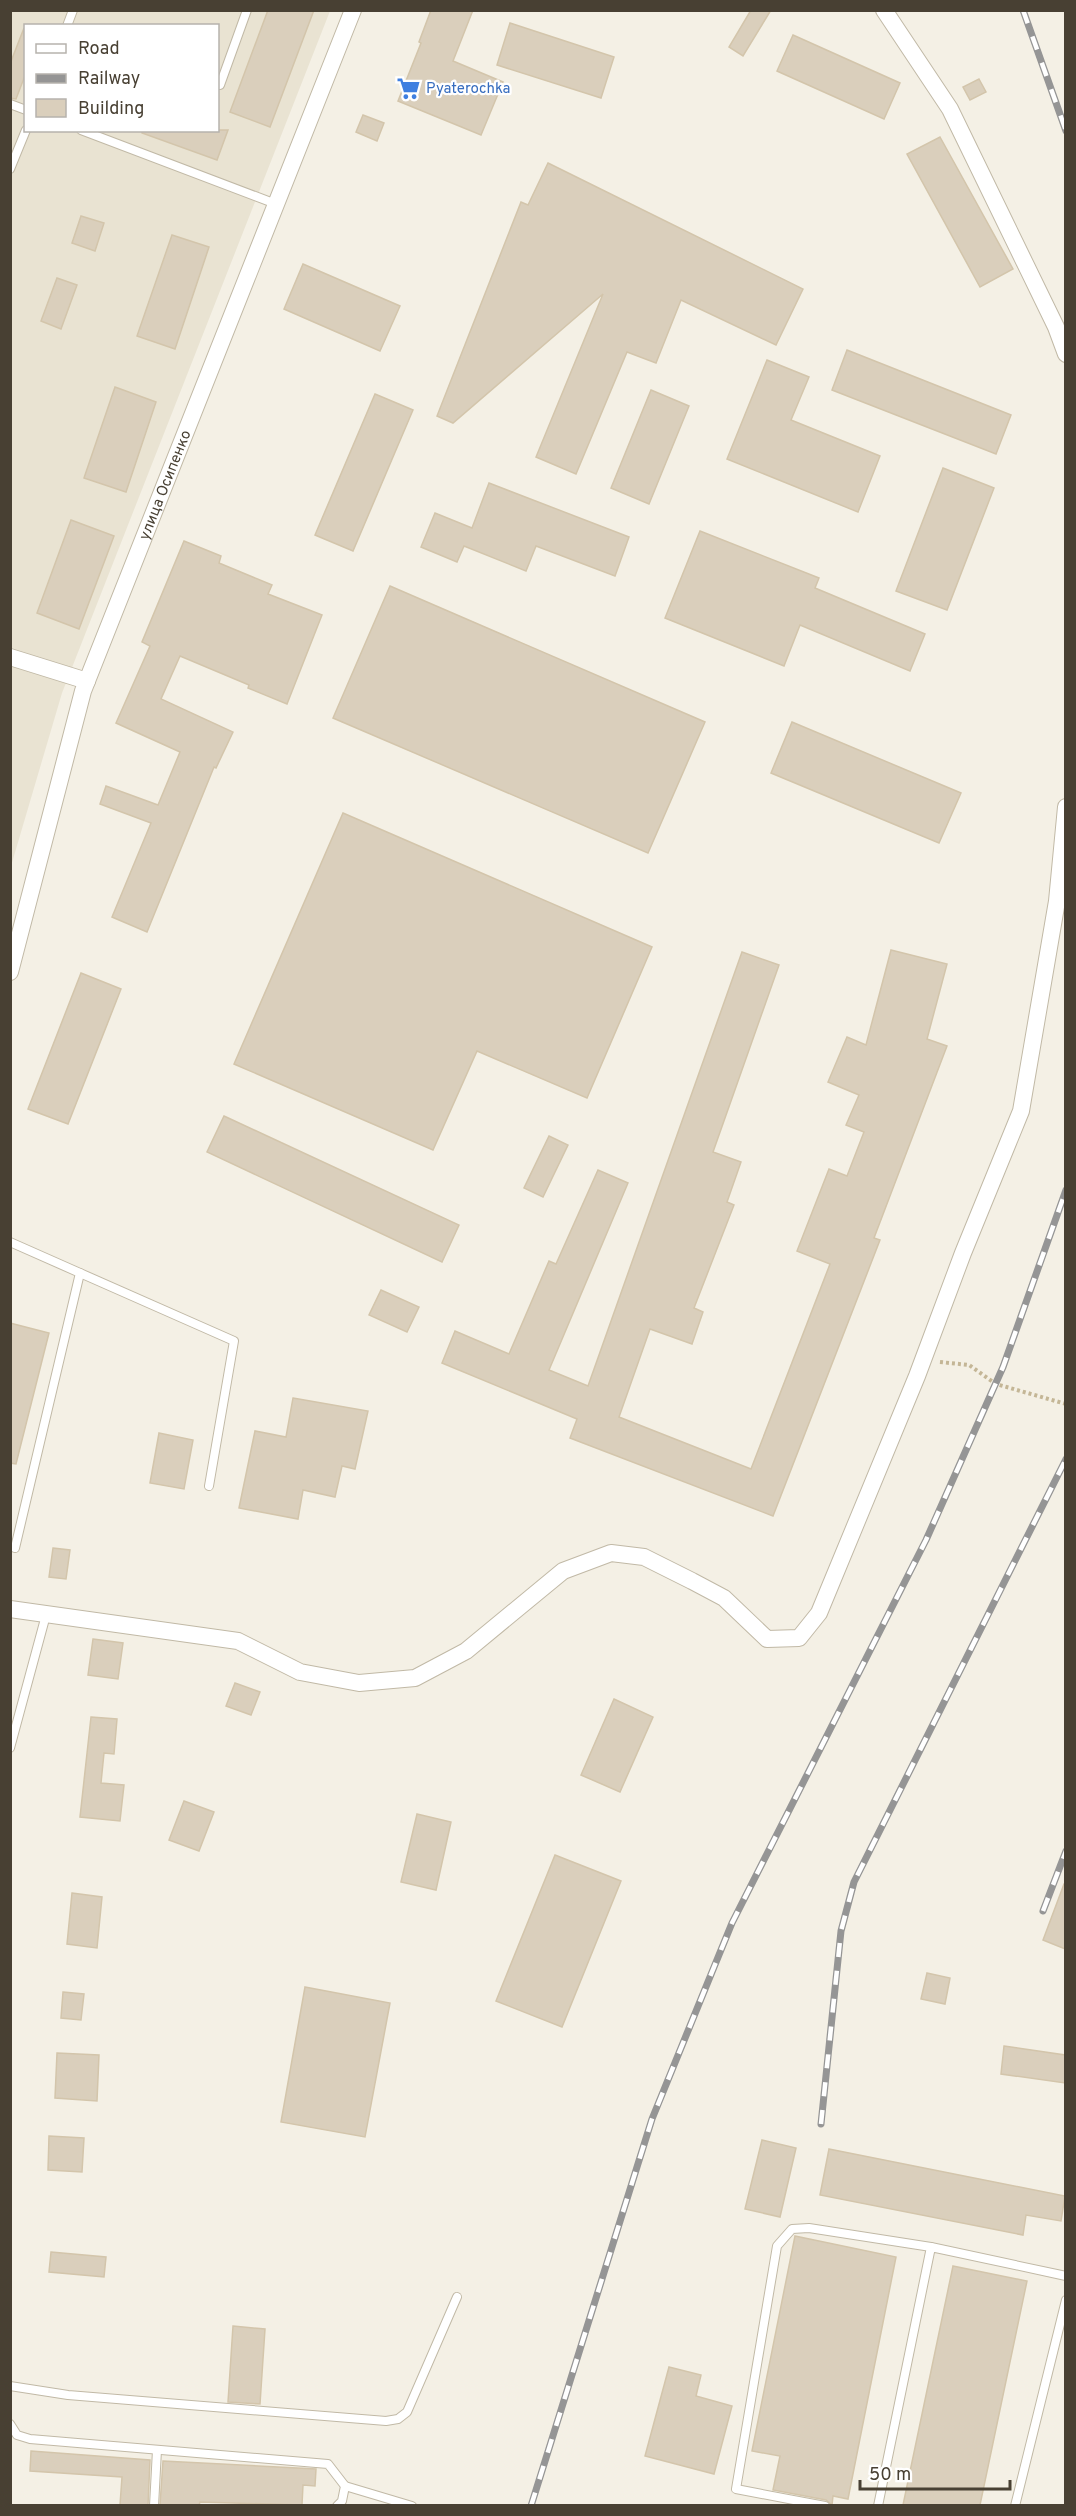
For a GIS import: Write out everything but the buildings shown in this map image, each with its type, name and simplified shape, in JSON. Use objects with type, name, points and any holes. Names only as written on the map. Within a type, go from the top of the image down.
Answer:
[{"type":"street","name":"улица Осипенко","points":[[10,972],[87,681],[353,10]]},
{"type":"street","points":[[884,10],[950,109],[1056,327],[1065,354]]},
{"type":"street","points":[[10,657],[87,681]]},
{"type":"street","points":[[10,1609],[238,1641],[300,1672],[359,1683],[415,1678],[466,1651],[563,1571],[611,1553],[644,1557],[692,1581],[724,1599],[766,1639],[799,1638],[819,1613],[923,1361],[1021,1111],[1057,901],[1065,807]]},
{"type":"lane","points":[[219,85],[247,10]]},
{"type":"lane","points":[[10,170],[25,132]]},
{"type":"lane","points":[[86,132],[276,204]]},
{"type":"lane","points":[[10,1242],[234,1341],[209,1486]]},
{"type":"lane","points":[[15,1548],[80,1273]]},
{"type":"lane","points":[[10,1748],[45,1615]]},
{"type":"lane","points":[[825,2505],[736,2489],[777,2246],[792,2229],[809,2228],[931,2247],[1065,2276]]},
{"type":"lane","points":[[878,2505],[931,2247]]},
{"type":"lane","points":[[10,2386],[92,2397],[386,2421],[398,2419],[407,2412],[457,2297]]},
{"type":"lane","points":[[1015,2505],[1065,2300]]},
{"type":"lane","points":[[10,2424],[17,2435],[30,2439],[328,2464],[345,2486],[412,2505]]},
{"type":"lane","points":[[154,2505],[157,2450]]},
{"type":"lane","points":[[337,2505],[342,2501],[345,2486]]},
{"type":"path","points":[[923,1361],[969,1365],[996,1384],[1065,1404]]},
{"type":"shaded area","points":[[11,11],[330,11],[62,693],[11,866]]},
{"type":"railway","points":[[1023,10],[1066,131]]},
{"type":"railway","points":[[531,2506],[652,2119],[732,1923],[926,1540],[1003,1367],[1066,1190]]},
{"type":"railway","points":[[821,2124],[841,1931],[854,1882],[1066,1459]]},
{"type":"railway","points":[[1043,1911],[1066,1851]]},
{"type":"place","name":"Pyaterochka","points":[[408,88]]}]
